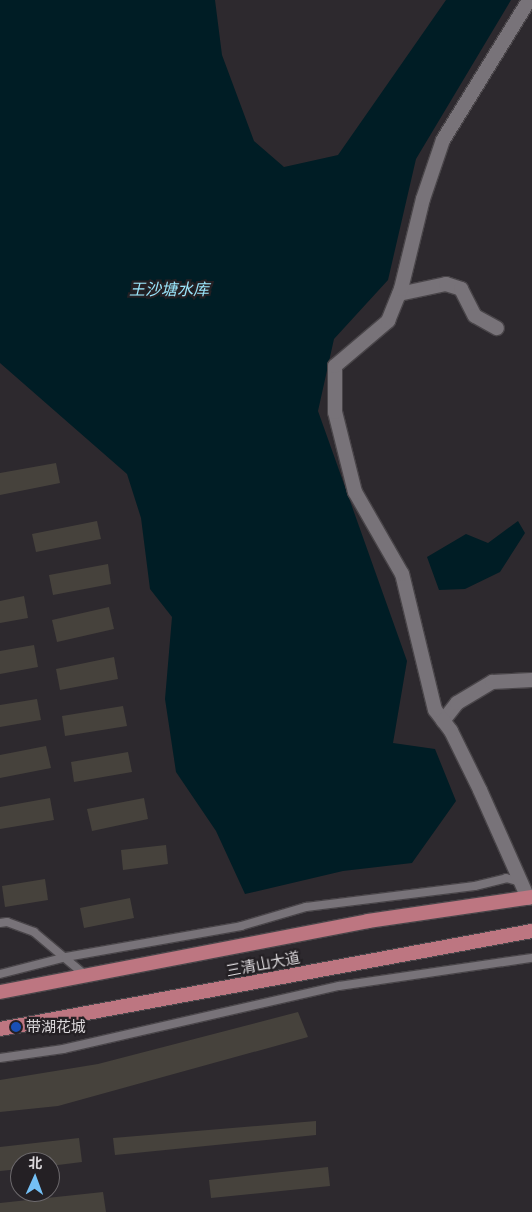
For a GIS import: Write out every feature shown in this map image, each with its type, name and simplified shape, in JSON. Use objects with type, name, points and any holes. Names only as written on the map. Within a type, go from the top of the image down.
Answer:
[{"type":"highway","name":"三清山大道","points":[[0,992],[368,921],[530,897]]},
{"type":"highway","name":"三清山大道","points":[[0,1029],[532,931]]},
{"type":"street","points":[[529,0],[443,140],[423,199],[399,294],[388,321],[335,366],[336,412],[355,492],[402,574],[435,710],[443,721],[480,790],[530,897]]},
{"type":"street","points":[[399,294],[446,284],[461,289],[475,316],[496,328]]},
{"type":"street","points":[[443,721],[457,704],[492,682],[532,680]]},
{"type":"lane","points":[[0,974],[66,957],[241,926],[306,907],[475,886],[506,878],[522,882]]},
{"type":"lane","points":[[0,923],[7,922],[34,932],[66,957],[85,975]]},
{"type":"lane","points":[[0,1058],[63,1049],[340,986],[532,958]]},
{"type":"water","name":"王沙塘水库","points":[[0,0],[215,0],[222,55],[254,141],[284,167],[338,155],[446,0],[511,0],[416,159],[388,280],[334,339],[318,411],[407,661],[393,743],[435,749],[456,801],[412,863],[343,871],[245,894],[216,831],[176,772],[165,699],[172,617],[150,589],[141,518],[127,474],[0,363]]},
{"type":"water","points":[[518,521],[525,533],[500,572],[465,589],[439,590],[427,557],[466,534],[488,543]]},
{"type":"building","points":[[56,463],[60,483],[0,495],[0,473]]},
{"type":"building","points":[[97,521],[101,539],[36,552],[32,534]]},
{"type":"building","points":[[108,564],[111,584],[53,595],[49,575]]},
{"type":"building","points":[[24,596],[28,618],[0,623],[0,601]]},
{"type":"building","points":[[109,607],[114,629],[57,642],[52,620]]},
{"type":"building","points":[[34,645],[38,667],[0,674],[0,651]]},
{"type":"building","points":[[114,657],[118,679],[60,690],[56,669]]},
{"type":"building","points":[[37,699],[41,720],[0,727],[0,705]]},
{"type":"building","points":[[123,706],[127,726],[65,736],[62,716]]},
{"type":"building","points":[[46,746],[51,768],[0,778],[0,755]]},
{"type":"building","points":[[128,752],[132,772],[74,782],[71,762]]},
{"type":"building","points":[[50,798],[54,820],[0,829],[0,807]]},
{"type":"building","points":[[144,798],[148,819],[92,831],[87,809]]},
{"type":"building","points":[[166,845],[168,864],[123,870],[121,850]]},
{"type":"building","points":[[45,879],[48,900],[5,907],[2,886]]},
{"type":"building","points":[[130,898],[134,918],[84,928],[80,908]]},
{"type":"building","points":[[298,1012],[308,1037],[58,1106],[0,1112],[0,1080],[98,1064]]},
{"type":"building","points":[[316,1121],[316,1135],[115,1155],[113,1138]]},
{"type":"building","points":[[79,1138],[82,1162],[60,1165],[60,1152],[10,1152],[10,1170],[0,1171],[0,1147]]},
{"type":"building","points":[[328,1167],[330,1186],[211,1198],[209,1180]]},
{"type":"building","points":[[103,1192],[106,1212],[0,1212],[0,1203],[60,1202],[60,1197]]},
{"type":"place","name":"带湖花城","points":[[16,1027]]}]
